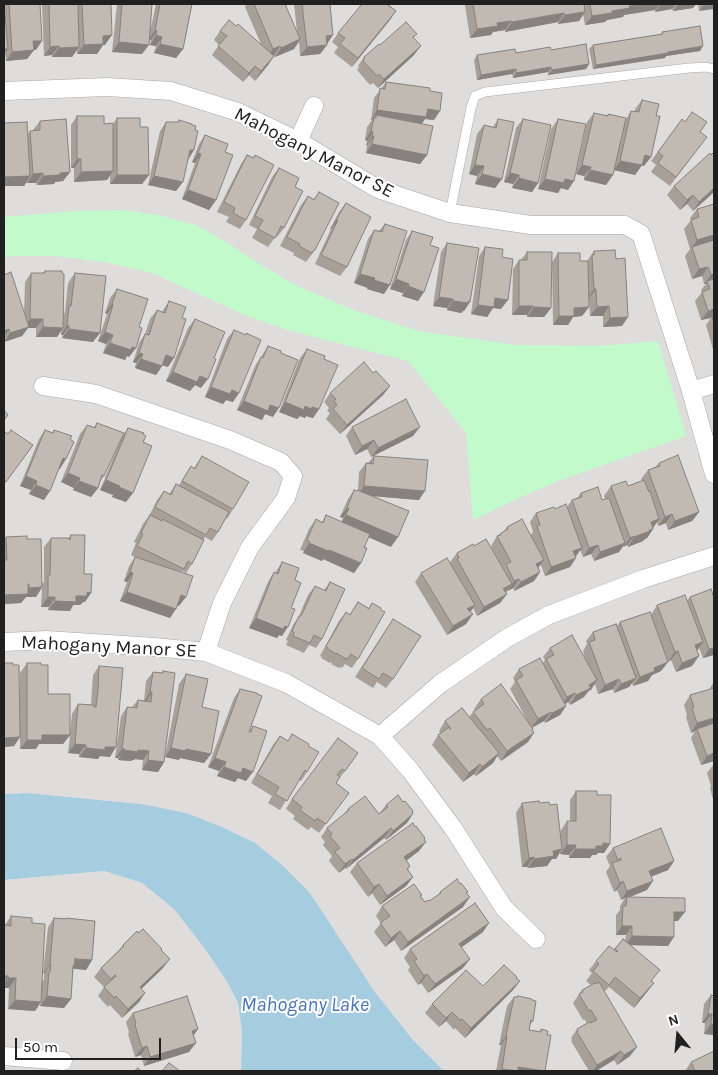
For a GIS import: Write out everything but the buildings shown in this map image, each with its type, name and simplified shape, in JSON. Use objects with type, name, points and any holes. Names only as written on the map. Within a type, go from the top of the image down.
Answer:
[{"type":"street","name":"Mahogany Manor SE","points":[[4,92],[107,87],[171,91],[238,112],[298,142],[378,189],[450,213],[531,226],[626,225],[641,234],[691,391],[714,474]]},
{"type":"street","points":[[298,142],[314,106]]},
{"type":"street","points":[[691,391],[714,384]]},
{"type":"street","points":[[43,386],[96,394],[230,440],[280,462],[293,476],[286,498],[250,547],[222,603],[206,652]]},
{"type":"street","points":[[380,736],[440,684],[524,628],[549,615],[633,583],[714,556]]},
{"type":"street","name":"Mahogany Manor SE","points":[[4,642],[47,640],[206,652],[286,683],[380,736],[410,770],[453,828],[504,908],[536,939]]},
{"type":"street","points":[[4,1056],[63,1061]]},
{"type":"lane","points":[[450,213],[475,96],[484,92],[689,68],[706,67],[714,69]]},
{"type":"shaded area","points":[[4,4],[714,4],[714,1071],[444,1071],[413,1040],[375,992],[310,893],[141,804],[27,793],[4,794]]},
{"type":"shaded area","points":[[104,871],[142,883],[174,909],[205,949],[226,980],[238,1004],[242,1032],[241,1071],[4,1071],[4,880]]},
{"type":"green space","points":[[123,210],[158,215],[196,225],[299,287],[356,311],[418,331],[515,345],[597,346],[658,341],[686,436],[555,482],[473,520],[466,433],[408,361],[287,330],[247,316],[152,273],[104,262],[55,256],[12,256],[4,258],[4,217],[75,211]]},
{"type":"water","name":"Mahogany Lake","points":[[27,793],[141,804],[186,813],[222,827],[255,843],[282,865],[310,893],[375,992],[413,1040],[444,1071],[241,1071],[242,1032],[238,1003],[226,980],[174,909],[142,883],[104,871],[4,880],[4,794]]}]
